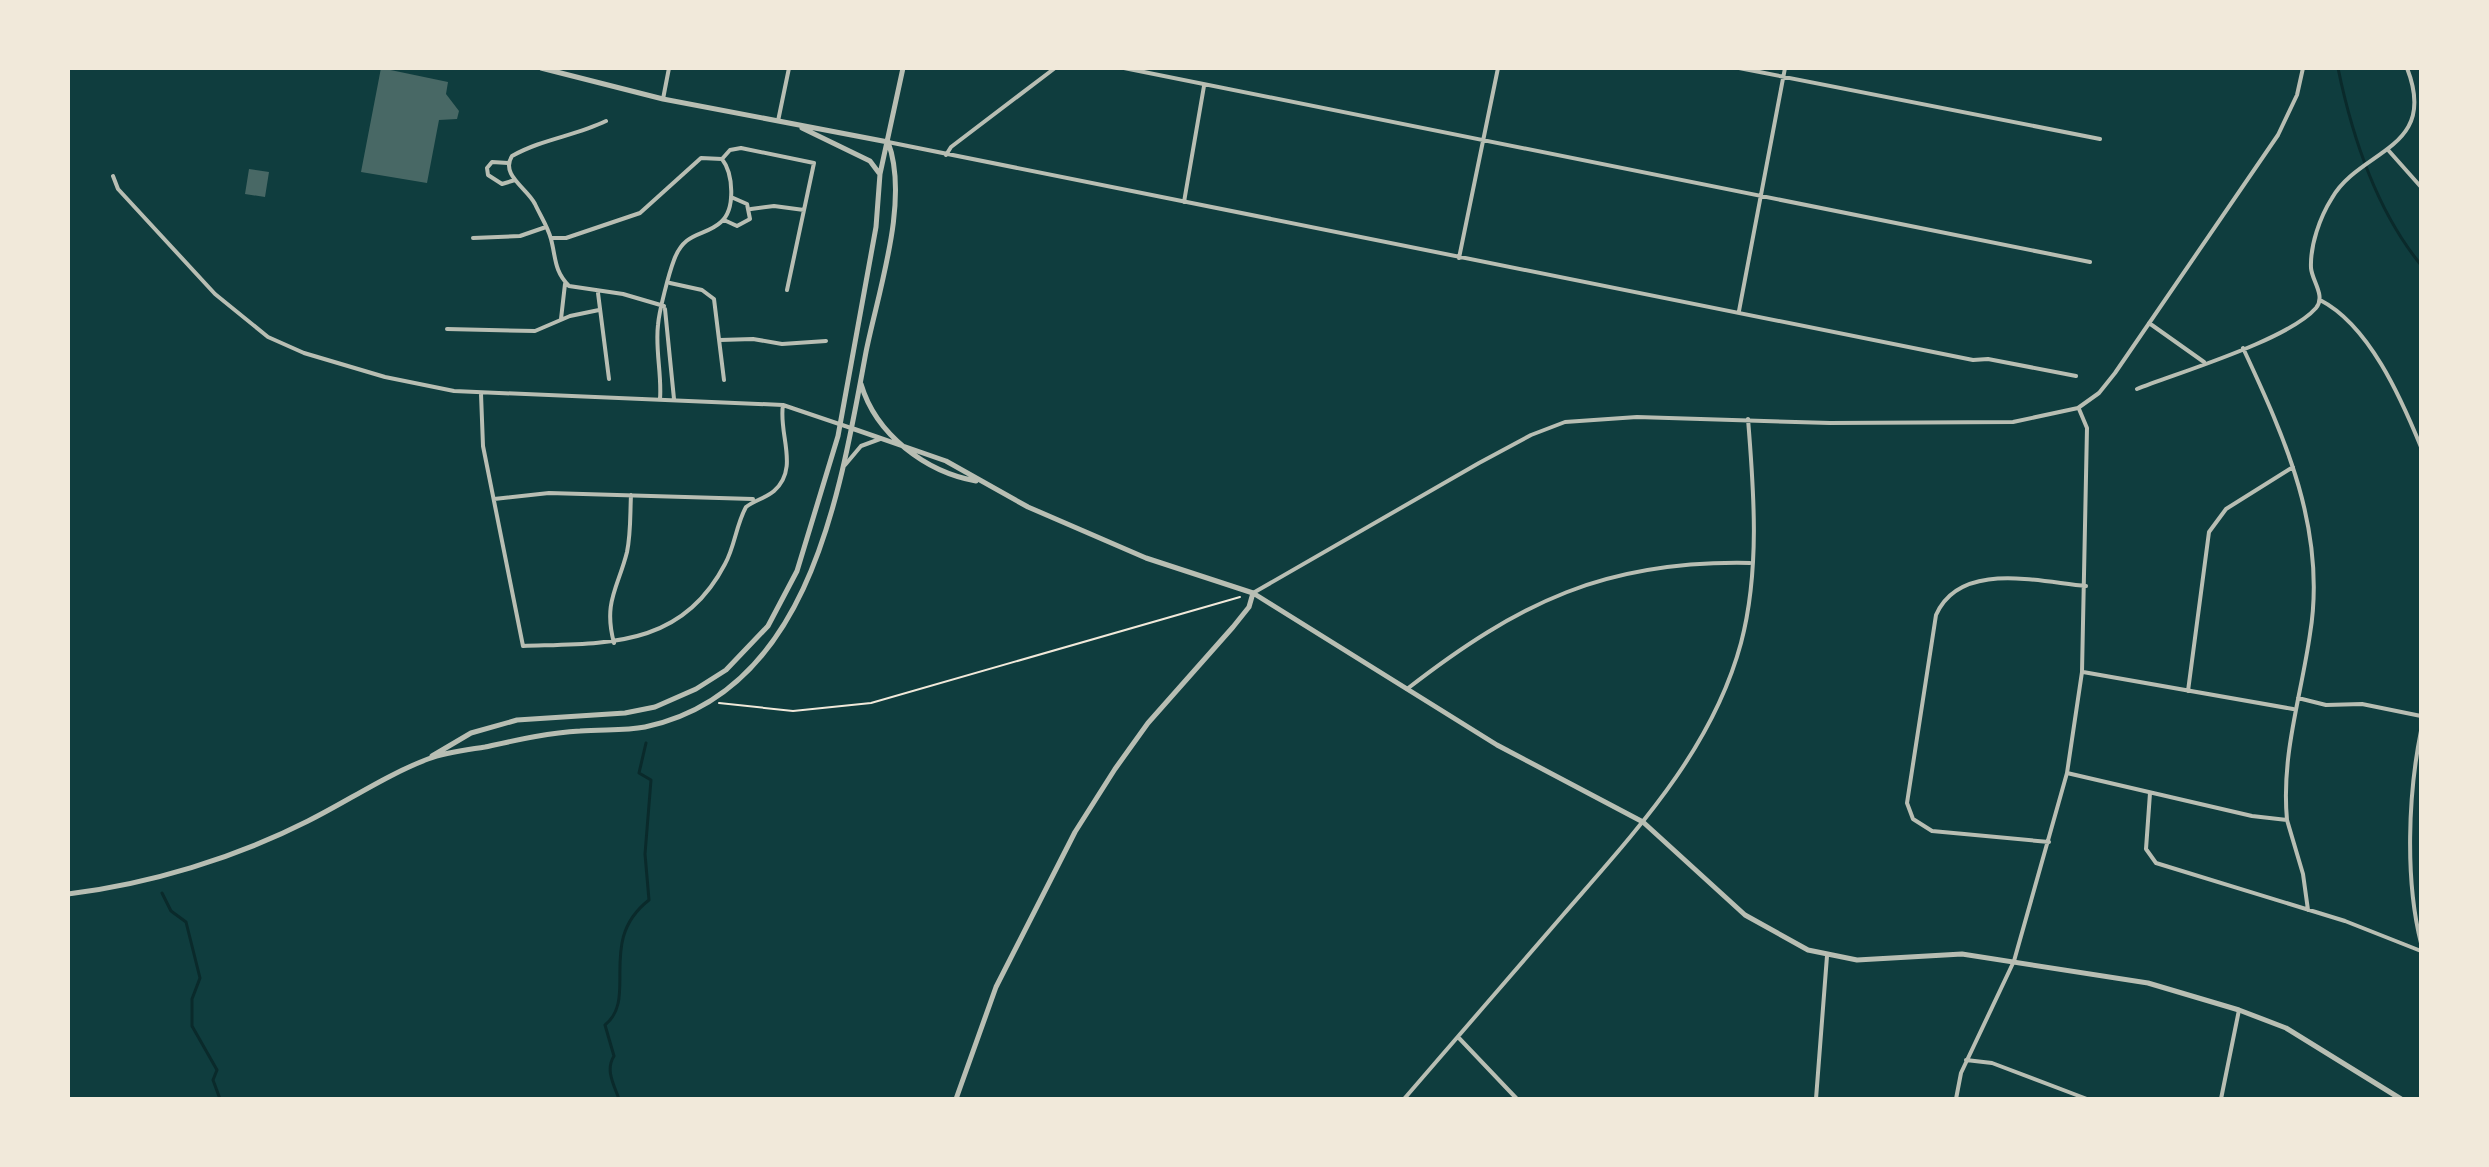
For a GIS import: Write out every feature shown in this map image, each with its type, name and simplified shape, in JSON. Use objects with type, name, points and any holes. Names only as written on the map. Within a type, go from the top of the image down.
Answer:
[{"type":"street","points":[[541,68],[663,99],[1973,360],[1988,359],[2076,376]]},
{"type":"street","points":[[663,99],[669,68]]},
{"type":"street","points":[[778,121],[789,68]]},
{"type":"street","points":[[68,894],[228,856],[309,821],[471,733],[517,720],[625,713],[655,707],[696,689],[726,670],[749,650],[783,602],[797,571],[840,425],[876,227],[880,174],[903,68]]},
{"type":"street","points":[[946,155],[1055,68]]},
{"type":"street","points":[[1124,68],[2090,262]]},
{"type":"street","points":[[1459,258],[1498,68]]},
{"type":"street","points":[[1739,68],[2100,139]]},
{"type":"street","points":[[1739,311],[1785,68]]},
{"type":"street","points":[[956,1099],[996,987],[1075,832],[1124,754],[1233,627],[1249,607],[1253,593],[1479,463],[1547,428],[1576,420],[1608,417],[1843,423],[2013,422],[2078,408],[2099,393],[2278,135],[2297,95],[2303,68]]},
{"type":"street","points":[[2407,68],[2414,87],[2413,113],[2389,151],[2354,174],[2332,196],[2313,249],[2311,272],[2320,300],[2342,315],[2384,370],[2421,447]]},
{"type":"street","points":[[1184,202],[1205,85]]},
{"type":"street","points":[[508,163],[512,156],[544,140],[577,135],[606,121]]},
{"type":"street","points":[[798,125],[870,161],[880,174]]},
{"type":"street","points":[[430,758],[536,735],[648,727],[706,702],[745,673],[779,636],[805,585],[843,471],[893,218],[894,158],[888,142]]},
{"type":"street","points":[[551,238],[566,238],[640,213],[696,160],[722,159],[730,150],[741,148],[814,163],[787,290]]},
{"type":"street","points":[[2389,151],[2421,187]]},
{"type":"street","points":[[660,399],[658,325],[674,261],[688,240],[723,219],[731,198],[728,168],[722,159]]},
{"type":"street","points":[[508,163],[492,162],[488,175],[502,184],[515,180]]},
{"type":"street","points":[[508,163],[515,180],[532,198],[546,227],[554,261],[564,282],[574,290],[623,294],[664,306]]},
{"type":"street","points":[[113,176],[118,189],[215,294],[268,337],[304,353],[385,377],[481,394],[783,405],[946,461],[1028,507],[1146,558],[1253,593],[1497,745],[1643,822],[1745,915],[1789,941],[1827,956],[1857,960],[1962,954],[2148,983],[2239,1010],[2286,1028],[2401,1099]]},
{"type":"street","points":[[723,219],[741,226],[750,219],[750,209],[741,199],[731,198]]},
{"type":"street","points":[[750,209],[766,206],[804,210]]},
{"type":"street","points":[[473,238],[520,236],[546,227]]},
{"type":"street","points":[[561,320],[564,282]]},
{"type":"street","points":[[669,283],[710,294],[717,306],[724,380]]},
{"type":"street","points":[[598,293],[609,379]]},
{"type":"street","points":[[2137,389],[2243,348],[2298,322],[2320,300]]},
{"type":"street","points":[[664,306],[672,355],[674,399]]},
{"type":"street","points":[[447,329],[535,331],[599,310]]},
{"type":"street","points":[[2149,323],[2204,362]]},
{"type":"street","points":[[720,340],[753,339],[782,344],[826,341]]},
{"type":"street","points":[[2243,348],[2293,467],[2308,517],[2313,578],[2311,632],[2293,709],[2285,779],[2287,820],[2303,874],[2308,910]]},
{"type":"street","points":[[860,381],[877,417],[910,450],[942,472],[981,482]]},
{"type":"street","points":[[481,394],[483,446],[523,646],[614,643],[654,631],[696,604],[725,564],[741,516],[755,499]]},
{"type":"street","points":[[494,499],[549,493],[755,499],[775,490],[786,476],[788,456],[780,427],[783,405]]},
{"type":"street","points":[[1956,1099],[1966,1060],[2014,961],[2067,773],[2082,672],[2086,586],[2087,428],[2078,408]]},
{"type":"street","points":[[1404,1099],[1643,822],[1700,742],[1727,686],[1741,642],[1755,512],[1748,419]]},
{"type":"street","points":[[843,471],[853,452],[880,439]]},
{"type":"street","points":[[2188,691],[2209,532],[2226,509],[2293,467]]},
{"type":"street","points":[[614,643],[610,627],[611,596],[626,554],[631,495]]},
{"type":"street","points":[[1405,690],[1503,621],[1566,591],[1642,570],[1751,563]]},
{"type":"street","points":[[2049,842],[1932,831],[1917,824],[1907,803],[1936,615],[1947,597],[1981,580],[2086,586]]},
{"type":"street","points":[[2082,672],[2293,709]]},
{"type":"street","points":[[2297,697],[2326,705],[2362,704],[2421,716]]},
{"type":"street","points":[[2421,731],[2412,780],[2414,916],[2421,943]]},
{"type":"street","points":[[2067,773],[2252,816],[2287,820]]},
{"type":"street","points":[[2150,793],[2146,849],[2156,863],[2394,938],[2421,951]]},
{"type":"street","points":[[2414,891],[2421,890]]},
{"type":"street","points":[[1816,1099],[1827,956]]},
{"type":"street","points":[[2221,1099],[2239,1010]]},
{"type":"street","points":[[1458,1037],[1517,1099]]},
{"type":"street","points":[[1966,1060],[1992,1063],[2087,1099]]},
{"type":"path","points":[[706,702],[793,711],[871,703],[1253,593]]},
{"type":"building","points":[[381,68],[448,82],[446,94],[459,111],[457,119],[439,120],[427,183],[361,172]]},
{"type":"building","points":[[249,169],[269,172],[265,197],[245,194]]},
{"type":"waterway","points":[[2338,68],[2368,171],[2391,221],[2421,265]]},
{"type":"waterway","points":[[619,1099],[611,1078],[610,1067],[614,1056],[605,1025],[614,1014],[619,1000],[621,950],[625,933],[633,916],[649,900],[645,854],[651,780],[639,773],[646,743]]},
{"type":"waterway","points":[[162,893],[171,911],[186,922],[200,978],[192,999],[192,1026],[217,1070],[213,1080],[220,1099]]}]
